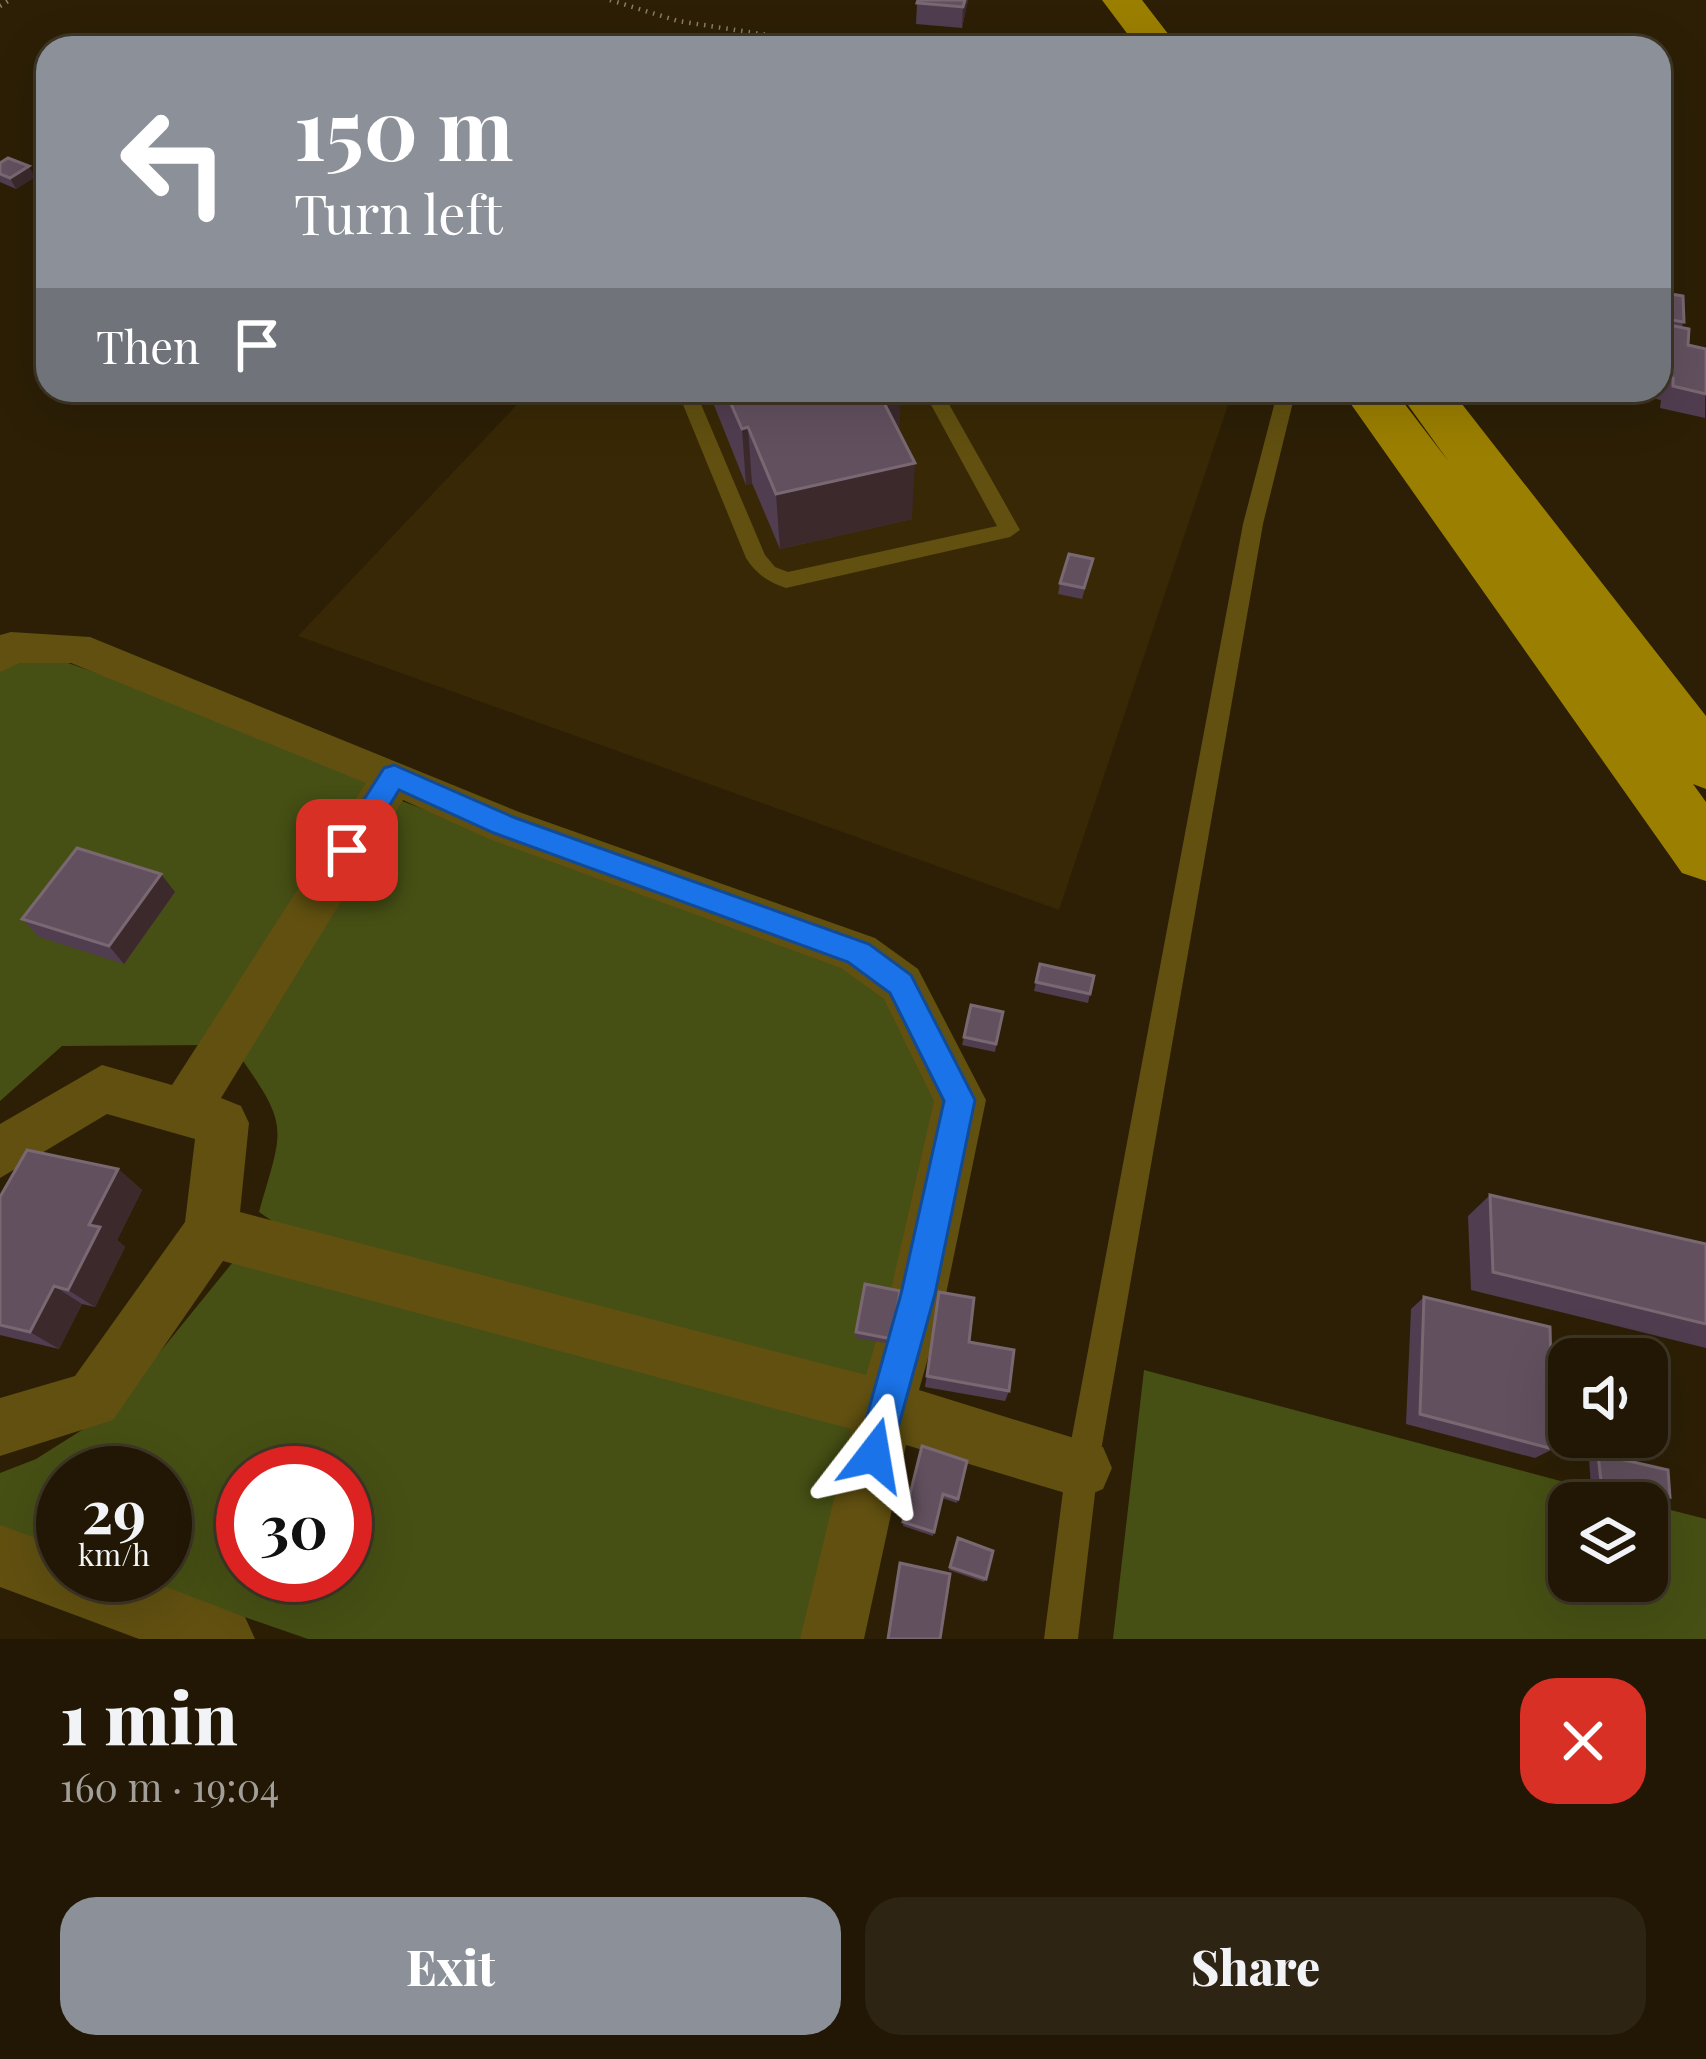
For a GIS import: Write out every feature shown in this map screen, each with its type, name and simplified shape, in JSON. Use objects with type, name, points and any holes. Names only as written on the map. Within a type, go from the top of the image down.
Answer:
[{"type":"main road","points":[[1089,0],[1116,36]]},
{"type":"main road","points":[[1121,0],[1150,36]]},
{"type":"main road","points":[[1376,402],[1706,853]]},
{"type":"main road","points":[[1431,402],[1706,763]]},
{"type":"street","points":[[0,656],[11,646],[75,648],[394,776],[503,825],[858,953],[901,984],[960,1100],[918,1294],[885,1409],[832,1639]]},
{"type":"street","points":[[184,1112],[394,776]]},
{"type":"street","points":[[0,1153],[102,1089],[223,1123],[211,1231],[92,1400],[0,1426]]},
{"type":"street","points":[[211,1231],[885,1409],[1082,1468]]},
{"type":"street","points":[[0,1556],[223,1639]]},
{"type":"lane","points":[[691,402],[756,558],[768,572],[786,580],[1010,530],[939,402]]},
{"type":"lane","points":[[1061,1639],[1082,1468],[1253,524],[1285,402]]},
{"type":"path","points":[[0,6],[10,0]]},
{"type":"path","points":[[610,0],[678,21],[774,36]]},
{"type":"shaded area","points":[[520,402],[1229,402],[1059,910],[298,636]]},
{"type":"green space","points":[[48,656],[191,706],[377,784],[213,1045],[62,1046],[0,1101],[0,668]]},
{"type":"green space","points":[[391,797],[860,970],[917,1038],[941,1106],[884,1388],[278,1225],[259,1212],[274,1161],[277,1127],[266,1096],[236,1051]]},
{"type":"green space","points":[[233,1262],[868,1423],[817,1639],[308,1639],[192,1599],[192,1446],[57,1446],[112,1411]]},
{"type":"green space","points":[[1144,1370],[1564,1482],[1548,1482],[1548,1602],[1668,1602],[1668,1509],[1706,1519],[1706,1639],[1113,1639]]},
{"type":"green space","points":[[36,1459],[36,1545],[0,1534],[0,1473]]},
{"type":"building","points":[[918,0],[965,0],[963,7]]},
{"type":"building","points":[[8,158],[29,166],[10,178],[0,174],[0,163]]},
{"type":"building","points":[[1671,294],[1683,296],[1684,322],[1671,320]]},
{"type":"building","points":[[1671,325],[1689,329],[1688,345],[1706,349],[1706,394],[1673,386]]},
{"type":"building","points":[[730,402],[884,402],[915,463],[776,494],[748,427],[742,429]]},
{"type":"building","points":[[1069,554],[1093,559],[1084,588],[1060,583]]},
{"type":"building","points":[[77,848],[161,874],[109,946],[22,919]]},
{"type":"building","points":[[1040,964],[1094,976],[1090,994],[1036,982]]},
{"type":"building","points":[[971,1005],[1003,1012],[996,1044],[964,1037]]},
{"type":"building","points":[[27,1150],[118,1169],[89,1225],[100,1227],[68,1290],[54,1286],[30,1332],[0,1325],[0,1197]]},
{"type":"building","points":[[1490,1195],[1706,1244],[1706,1324],[1493,1272]]},
{"type":"building","points":[[865,1284],[900,1291],[892,1339],[856,1332]]},
{"type":"building","points":[[939,1292],[974,1298],[969,1342],[1014,1350],[1009,1391],[927,1376]]},
{"type":"building","points":[[1424,1297],[1550,1327],[1548,1448],[1420,1414]]},
{"type":"building","points":[[922,1446],[967,1461],[958,1499],[943,1494],[934,1532],[903,1522]]},
{"type":"building","points":[[1598,1458],[1668,1470],[1670,1497],[1668,1482],[1601,1481]]},
{"type":"building","points":[[958,1538],[993,1551],[986,1579],[950,1567]]},
{"type":"building","points":[[900,1563],[950,1574],[940,1639],[888,1639]]},
{"type":"route","points":[[347,850],[394,776],[503,825],[858,953],[901,984],[960,1100],[918,1294],[874,1455]]}]
